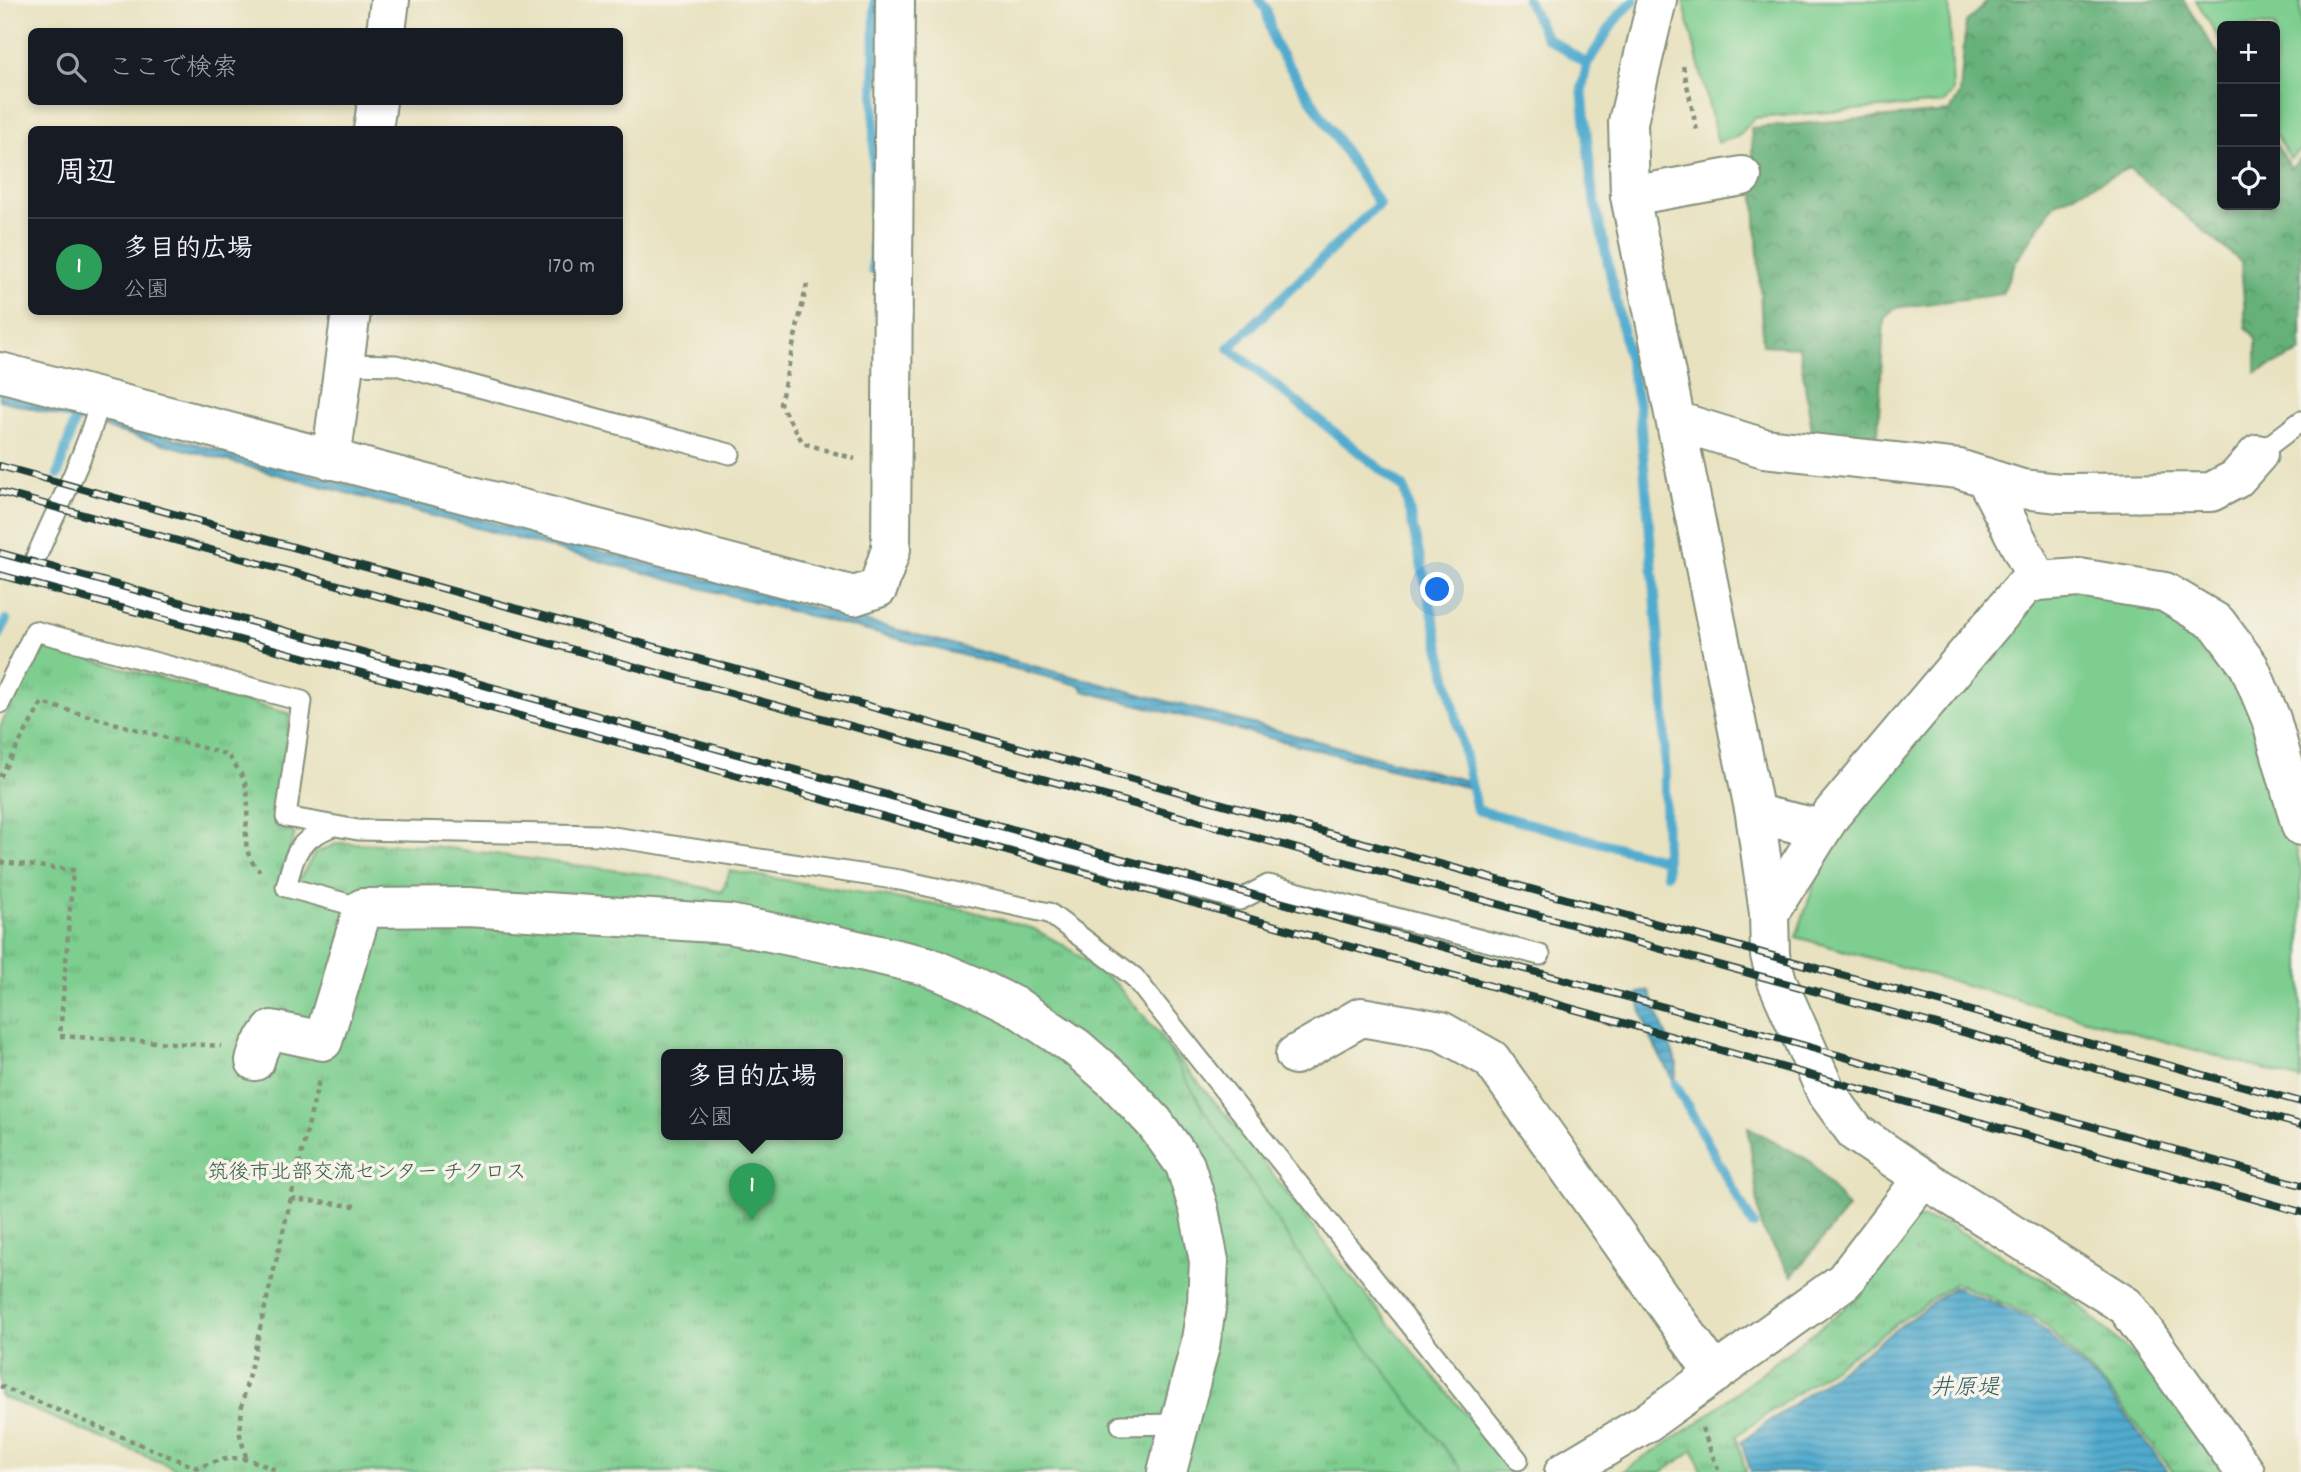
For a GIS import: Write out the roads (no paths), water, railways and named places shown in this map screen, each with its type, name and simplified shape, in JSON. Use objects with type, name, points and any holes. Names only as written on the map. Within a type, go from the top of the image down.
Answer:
[{"type":"street","points":[[386,28],[390,0]]},
{"type":"street","points":[[0,372],[854,596],[878,588],[891,549],[895,0]]},
{"type":"street","points":[[1657,0],[1628,122],[1630,196],[1755,814],[1769,913],[1770,955],[1777,981],[1826,1092],[1856,1133],[2126,1306],[2245,1472]]},
{"type":"street","points":[[374,126],[377,105]]},
{"type":"street","points":[[1630,196],[1742,176]]},
{"type":"street","points":[[331,460],[351,315]]},
{"type":"street","points":[[1676,421],[1764,448],[1959,469],[2022,489],[2059,493],[2211,492],[2236,479],[2258,454]]},
{"type":"street","points":[[1985,477],[2038,581]]},
{"type":"street","points":[[1769,913],[1822,829],[2025,585],[2038,581],[2079,578],[2165,592],[2217,623],[2249,666],[2271,719],[2301,826]]},
{"type":"street","points":[[1755,814],[1822,829]]},
{"type":"street","points":[[257,1054],[272,1030],[323,1041],[363,908],[467,906],[729,924],[835,944],[927,967],[972,985],[1018,1008],[1077,1048],[1115,1081],[1154,1122],[1185,1166],[1199,1210],[1209,1261],[1207,1301],[1200,1346],[1167,1472]]},
{"type":"street","points":[[1295,1055],[1361,1017],[1441,1031],[1491,1059],[1716,1374]]},
{"type":"street","points":[[1564,1472],[1646,1423],[1844,1281],[1923,1178]]},
{"type":"lane","points":[[344,364],[396,365],[730,454]]},
{"type":"lane","points":[[31,570],[93,430],[100,399]]},
{"type":"lane","points":[[2258,454],[2301,421]]},
{"type":"lane","points":[[0,562],[1240,900],[1268,885],[1540,955]]},
{"type":"lane","points":[[0,703],[35,631],[302,701],[286,817],[358,830],[600,835],[900,880],[1049,913],[1134,977],[1518,1460]]},
{"type":"lane","points":[[334,826],[309,836],[294,857],[286,887],[363,908]]},
{"type":"lane","points":[[1121,1424],[1179,1424]]},
{"type":"water","points":[[0,392],[1468,781],[1469,788],[1083,691],[1082,686],[689,585],[0,400]]},
{"type":"water","points":[[1649,991],[1677,1064],[1675,1084],[1643,1017],[1638,993]]},
{"type":"water","name":"井原堤","points":[[1954,1287],[2032,1319],[2107,1390],[2168,1472],[1751,1472],[1741,1442]]},
{"type":"waterway","points":[[873,270],[875,0]]},
{"type":"waterway","points":[[1259,0],[1266,9],[1274,43],[1379,204],[1229,348],[1404,488],[1477,810],[1666,860]]},
{"type":"waterway","points":[[1527,0],[1546,37],[1587,64]]},
{"type":"waterway","points":[[1634,0],[1615,20],[1587,64],[1582,88],[1592,189],[1639,406],[1664,702],[1666,874]]},
{"type":"waterway","points":[[58,474],[76,417],[65,414]]},
{"type":"waterway","points":[[0,634],[6,620]]},
{"type":"waterway","points":[[1675,1084],[1753,1225]]},
{"type":"railway","points":[[0,466],[2301,1102]]},
{"type":"railway","points":[[0,492],[2301,1125]]},
{"type":"railway","points":[[0,553],[1752,1031],[2301,1185]]},
{"type":"railway","points":[[0,575],[609,740],[2301,1212]]},
{"type":"place","name":"多目的広場","points":[[752,1221]]},
{"type":"park label","name":"筑後市北部交流センター チクロス","points":[[367,1171]]}]
